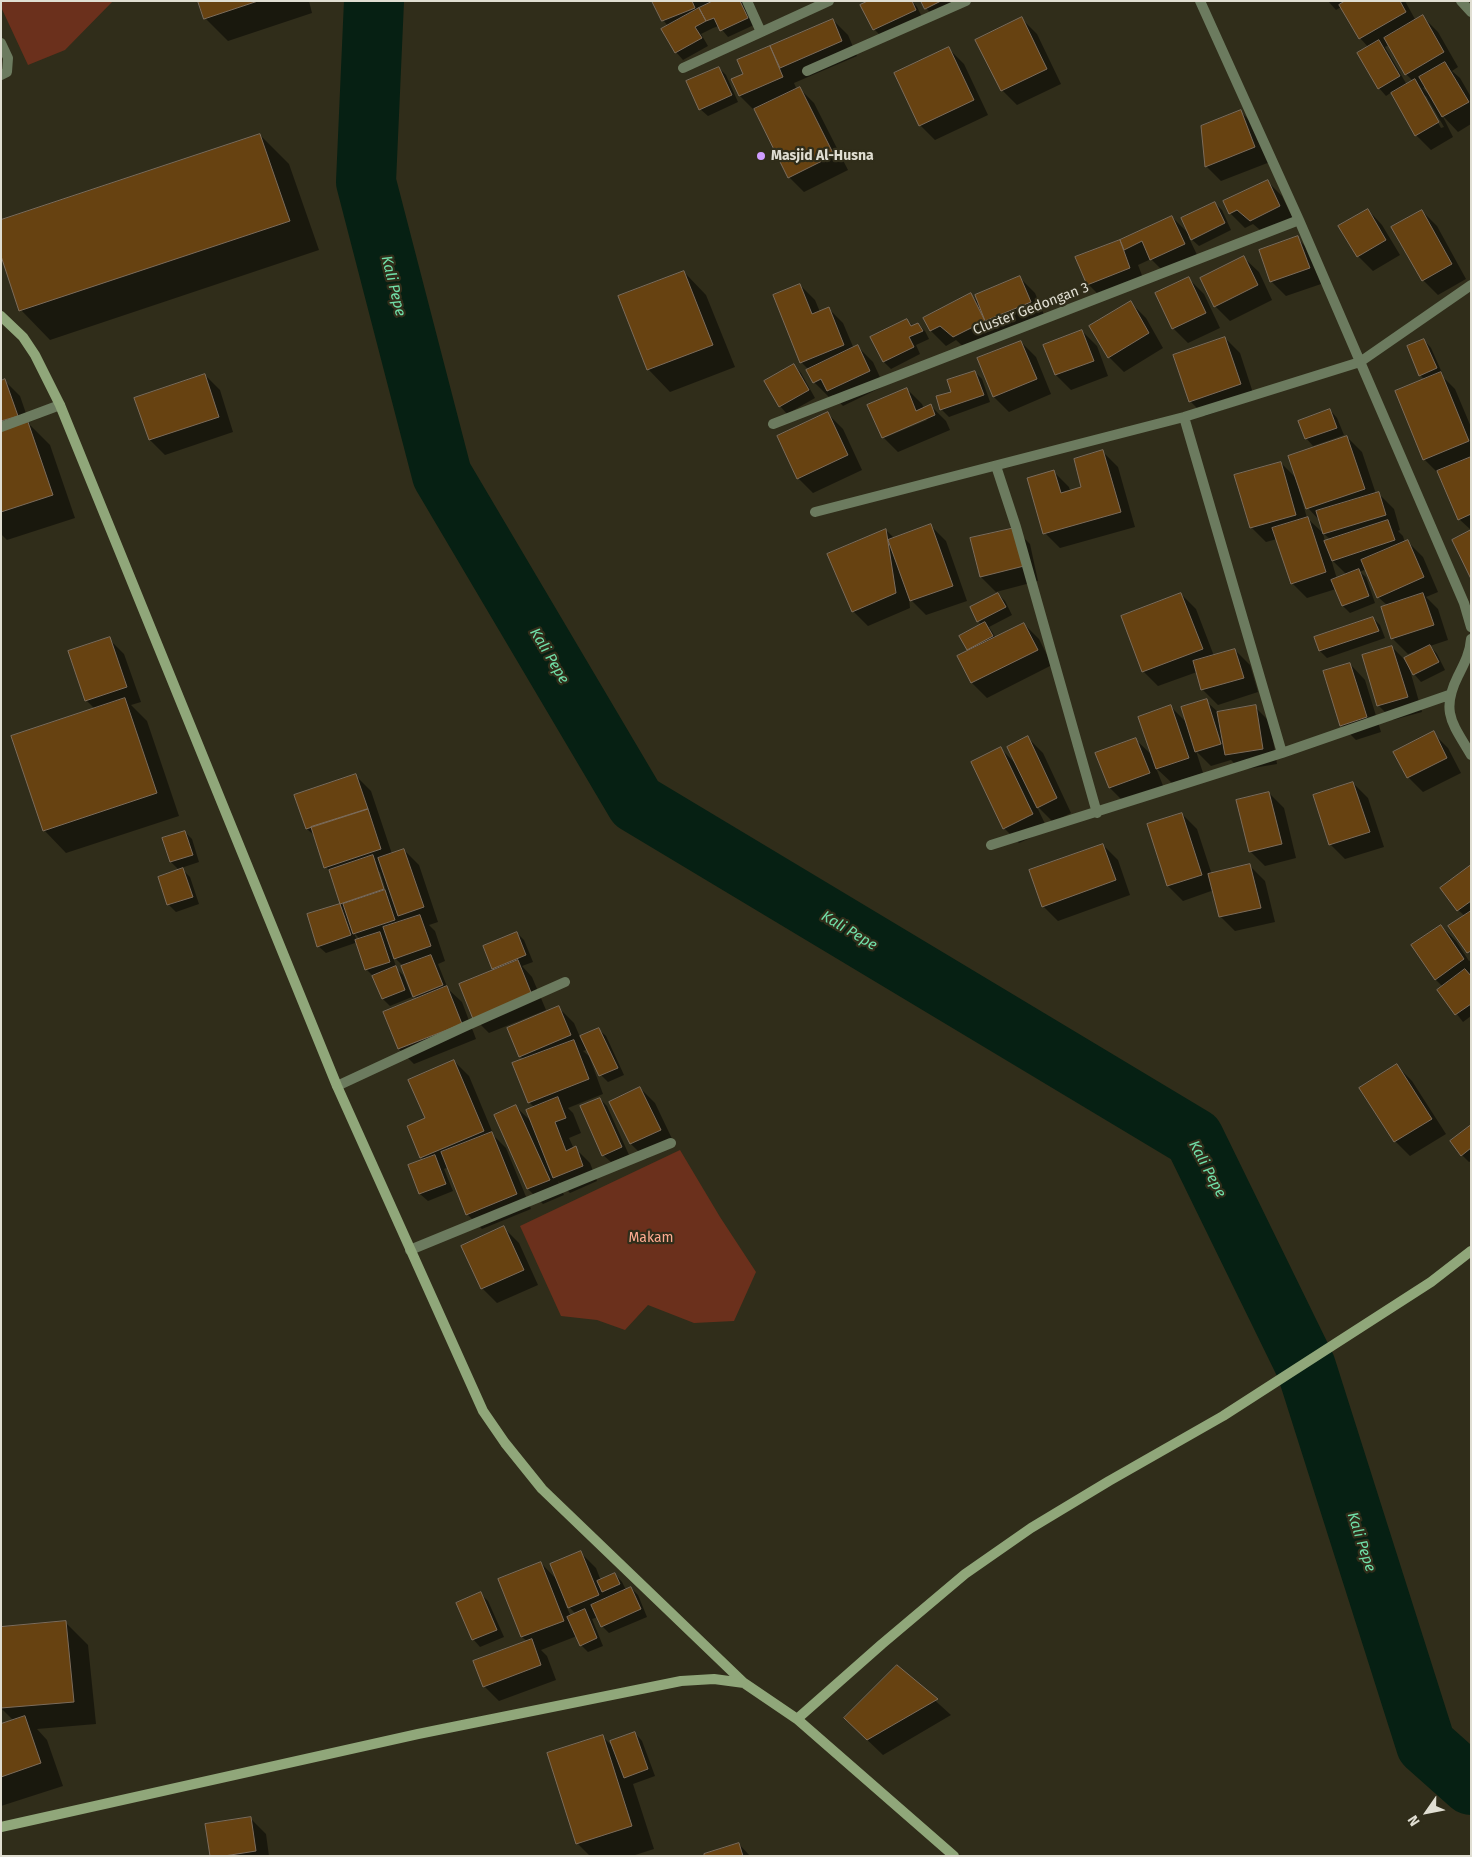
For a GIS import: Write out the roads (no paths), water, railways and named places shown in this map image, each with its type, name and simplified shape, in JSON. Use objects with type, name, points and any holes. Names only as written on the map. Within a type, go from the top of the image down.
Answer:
[{"type":"street","points":[[747,1],[762,32]]},
{"type":"street","points":[[683,68],[829,1]]},
{"type":"street","points":[[807,71],[966,1]]},
{"type":"street","points":[[1200,1],[1299,220],[1464,603],[1471,627]]},
{"type":"street","points":[[1460,1],[1471,12]]},
{"type":"street","points":[[1,42],[8,58],[7,72],[1,76]]},
{"type":"street","name":"Cluster Gedongan 3","points":[[772,424],[1299,220]]},
{"type":"street","points":[[815,512],[1184,417],[1360,362],[1471,285]]},
{"type":"street","points":[[1,316],[23,337],[35,355],[60,405],[338,1086],[483,1411],[505,1443],[542,1489],[744,1683],[797,1719],[954,1856]]},
{"type":"street","points":[[1,427],[60,405]]},
{"type":"street","points":[[1184,417],[1282,753]]},
{"type":"street","points":[[996,466],[1016,527],[1097,813]]},
{"type":"street","points":[[1471,639],[1470,647],[1449,696],[1448,708],[1453,724],[1471,755]]},
{"type":"street","points":[[991,845],[1282,753],[1449,696]]},
{"type":"street","points":[[338,1086],[565,982]]},
{"type":"street","points":[[410,1250],[671,1143]]},
{"type":"street","points":[[797,1719],[965,1574],[1047,1519],[1223,1416],[1431,1282],[1471,1252]]},
{"type":"street","points":[[1,1827],[418,1734],[681,1681],[714,1679],[744,1683]]},
{"type":"waterway","name":"Kali Pepe","points":[[374,1],[366,182],[442,475],[636,803],[1194,1138],[1306,1367],[1426,1745],[1471,1785]]},
{"type":"place","name":"Masjid Al-Husna","points":[[761,156]]},
{"type":"park label","name":"Makam","points":[[651,1238]]}]
